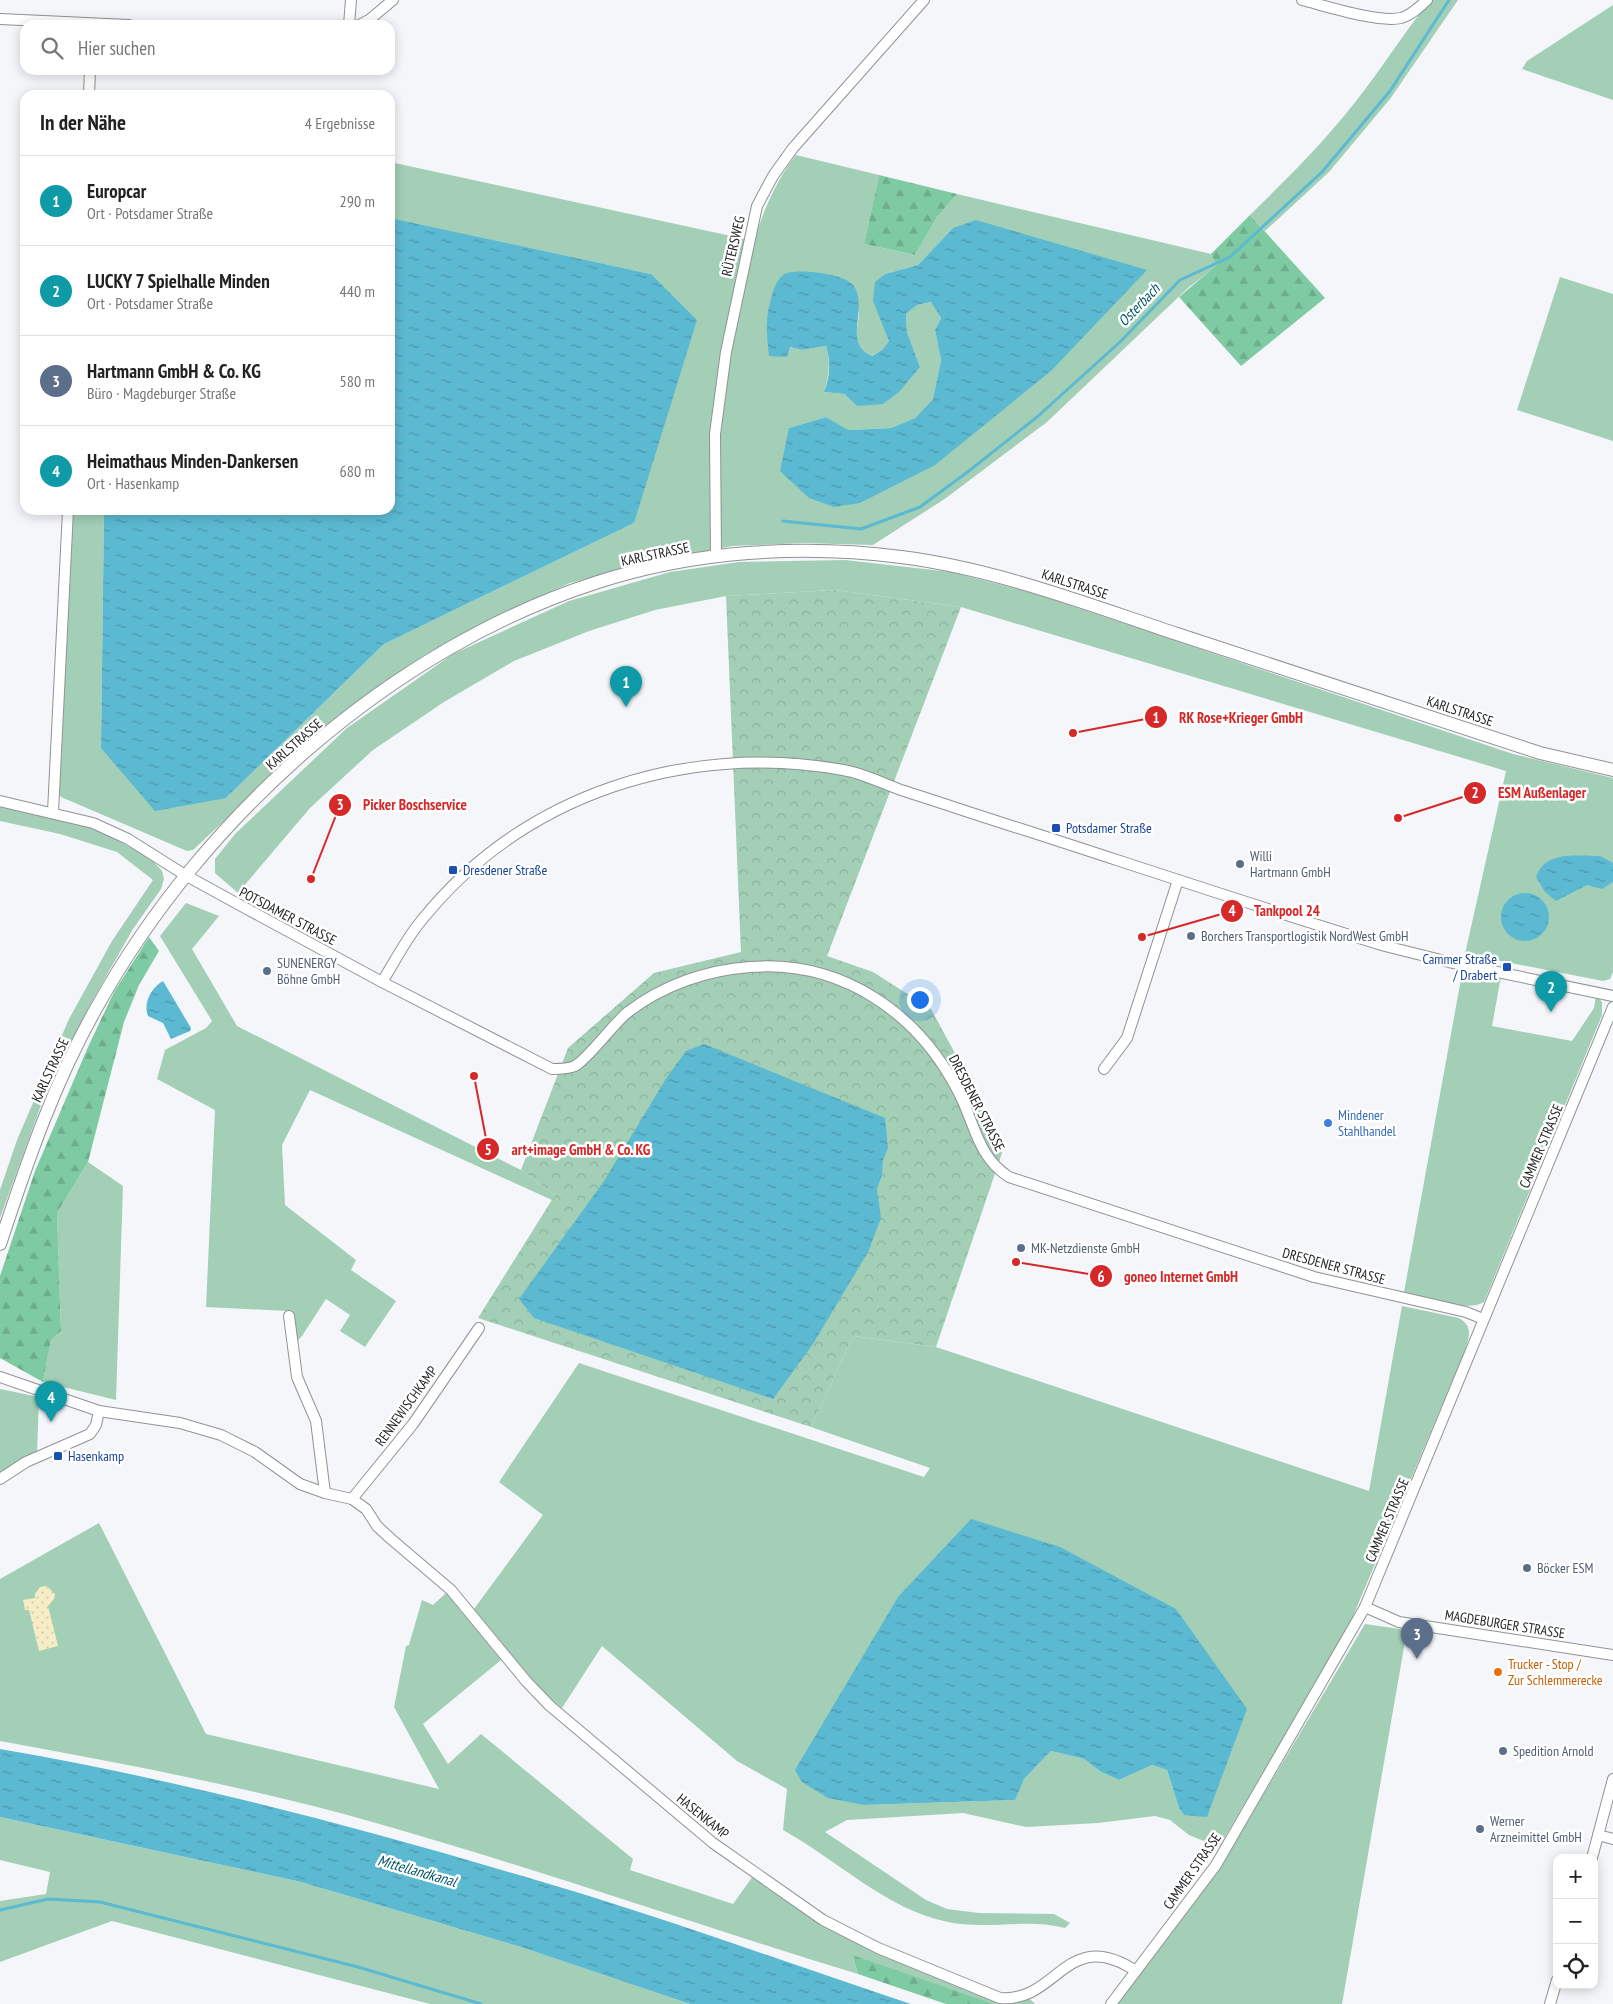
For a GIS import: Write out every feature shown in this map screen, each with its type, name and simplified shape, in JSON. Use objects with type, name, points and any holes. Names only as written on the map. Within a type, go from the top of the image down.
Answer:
[{"type":"street","points":[[349,20],[351,0]]},
{"type":"street","points":[[369,20],[393,0]]},
{"type":"street","name":"RÜTERSWEG","points":[[716,557],[714,535],[716,434],[725,361],[740,277],[757,206],[773,176],[794,148],[924,0]]},
{"type":"street","points":[[1302,0],[1380,18],[1402,18],[1415,12],[1427,0]]},
{"type":"street","points":[[0,19],[22,20]]},
{"type":"street","points":[[89,90],[90,75]]},
{"type":"street","points":[[53,812],[68,515]]},
{"type":"street","name":"KARLSTRASSE","points":[[0,1244],[42,1122],[68,1062],[98,1004],[147,925],[185,875],[257,797],[296,761],[387,688],[438,656],[495,624],[599,582],[652,568],[716,557],[774,552],[864,553],[941,563],[1032,586],[1540,753],[1613,770]]},
{"type":"street","points":[[382,982],[421,921],[447,892],[509,840],[559,810],[597,793],[662,771],[694,766],[760,762],[846,770],[1178,880],[1385,946],[1449,962],[1613,996]]},
{"type":"street","name":"POTSDAMER STRASSE","points":[[0,801],[93,823],[128,839],[185,875],[382,982]]},
{"type":"street","points":[[1104,1069],[1127,1038],[1178,880]]},
{"type":"street","name":"DRESDENER STRASSE","points":[[382,982],[552,1069],[563,1069],[575,1066],[628,1012],[676,984],[724,970],[757,966],[789,967],[820,974],[848,984],[876,999],[899,1014],[920,1034],[934,1051],[954,1084],[973,1131],[989,1160],[1009,1177],[1314,1277],[1466,1312],[1483,1319]]},
{"type":"street","name":"CAMMER STRASSE","points":[[1111,2004],[1216,1865],[1365,1606],[1613,1007]]},
{"type":"street","points":[[289,1316],[297,1377],[316,1421],[325,1493]]},
{"type":"street","name":"RENNEWISCHKAMP","points":[[352,1499],[413,1424],[479,1328]]},
{"type":"street","name":"HASENKAMP","points":[[0,1376],[99,1411],[180,1423],[221,1435],[255,1452],[300,1484],[325,1493],[352,1499],[366,1509],[377,1526],[391,1539],[451,1590],[526,1682],[550,1706],[713,1843],[823,1920],[878,1948],[1000,1998],[1021,1996],[1079,1960],[1092,1956],[1106,1956],[1115,1959],[1136,1971]]},
{"type":"street","points":[[0,1479],[26,1462],[90,1434],[96,1425],[99,1411]]},
{"type":"street","name":"MAGDEBURGER STRASSE","points":[[1365,1606],[1399,1622],[1613,1654]]},
{"type":"street","points":[[1593,1854],[1613,1779]]},
{"type":"street","points":[[1598,1835],[1613,1839]]},
{"type":"street","points":[[1550,2004],[1554,1989]]},
{"type":"green space","points":[[1431,0],[1458,0],[1390,99],[1329,172],[1265,231],[1250,215],[1339,122]]},
{"type":"green space","points":[[1613,5],[1613,100],[1522,69],[1527,61]]},
{"type":"green space","points":[[796,155],[879,175],[864,244],[915,255],[937,217],[957,194],[1211,254],[1218,265],[1188,288],[1047,422],[946,498],[873,545],[803,543],[732,546],[654,561],[570,583],[495,617],[424,655],[371,692],[293,756],[193,850],[187,851],[61,797],[58,792],[72,515],[104,515],[101,748],[226,798],[384,644],[634,523],[651,274],[395,220],[395,163],[754,241],[771,196],[782,175]],"holes":[[[953,228],[935,465],[789,428],[826,417],[847,430],[891,428],[915,418],[933,399],[941,360],[935,330],[941,318],[932,302],[917,305],[906,314],[907,332],[920,367],[857,406],[844,394],[824,392],[829,369],[826,346],[802,350],[790,347],[859,311],[857,337],[860,348],[871,356],[882,350],[889,341],[885,274],[918,265]]]},
{"type":"green space","points":[[879,175],[957,194],[937,217],[915,255],[864,244]]},
{"type":"green space","points":[[1250,215],[1325,298],[1241,366],[1179,297],[1217,265],[1211,254]]},
{"type":"green space","points":[[1560,277],[1613,294],[1613,441],[1517,410]]},
{"type":"green space","points":[[845,560],[951,572],[1036,594],[1513,754],[1613,778],[1613,972],[1610,979],[1603,981],[1465,954],[1506,771],[961,607],[835,590],[726,596],[655,610],[589,631],[514,661],[444,702],[373,750],[310,808],[238,893],[215,873],[215,859],[235,834],[347,728],[453,654],[569,601],[670,572],[739,562]]},
{"type":"green space","points":[[835,590],[961,607],[827,956],[873,972],[931,1009],[983,1105],[1002,1153],[936,1347],[853,1336],[811,1427],[478,1318],[555,1195],[521,1170],[568,1048],[654,973],[741,952],[726,596]]},
{"type":"green space","points":[[0,806],[66,820],[99,831],[149,857],[162,871],[164,879],[161,889],[133,929],[92,1001],[41,1105],[0,1218],[0,1190],[17,1140],[69,1019],[112,941],[153,880],[117,852],[60,834],[0,821]]},
{"type":"green space","points":[[186,903],[219,916],[192,949],[237,1026],[521,1170],[555,1195],[552,1200],[310,1090],[282,1145],[285,1205],[356,1260],[351,1270],[396,1301],[365,1347],[340,1331],[350,1315],[326,1299],[302,1336],[292,1346],[287,1311],[206,1307],[215,1110],[157,1079],[165,1050],[206,1028],[212,1021],[160,936]]},
{"type":"green space","points":[[149,937],[159,951],[139,985],[124,1022],[88,1162],[57,1213],[61,1331],[51,1340],[43,1382],[0,1358],[0,1276],[35,1171],[88,1047],[114,992]]},
{"type":"green space","points":[[1463,968],[1501,976],[1492,1026],[1572,1041],[1594,1008],[1596,995],[1602,1002],[1602,1015],[1484,1302],[1467,1306],[1445,1303],[1404,1292]]},
{"type":"green space","points":[[88,1162],[123,1186],[116,1400],[43,1382],[51,1340],[61,1331],[57,1213]]},
{"type":"green space","points":[[1402,1306],[1459,1318],[1467,1325],[1469,1333],[1464,1353],[1348,1628],[1219,1847],[1189,1835],[1170,1820],[1155,1816],[1098,1823],[1026,1827],[963,1813],[847,1820],[825,1832],[926,1900],[947,1909],[979,1913],[1054,1914],[1070,1923],[1065,1928],[1036,1924],[962,1924],[926,1916],[904,1907],[783,1830],[787,1789],[737,1761],[602,1646],[562,1708],[543,1693],[474,1609],[543,1515],[499,1482],[579,1363],[924,1477],[930,1468],[811,1427],[853,1336],[936,1347],[1369,1491]],"holes":[[[1247,1709],[1184,1815],[1179,1808],[1167,1770],[1152,1765],[1119,1780],[1101,1772],[1084,1759],[1051,1751],[1024,1779],[1014,1800],[864,1805],[802,1782]]]},
{"type":"green space","points":[[0,1389],[39,1397],[37,1454],[0,1474]]},
{"type":"green space","points":[[99,1523],[206,1734],[439,1789],[394,1707],[406,1646],[409,1645],[422,1600],[433,1605],[446,1593],[501,1660],[423,1724],[448,1764],[481,1734],[633,1859],[630,1870],[733,1904],[753,1876],[823,1925],[932,1974],[1007,2004],[994,2004],[852,1956],[858,1974],[497,1859],[330,1810],[189,1778],[0,1741],[0,1579]]},
{"type":"green space","points":[[1365,1624],[1407,1630],[1342,2004],[1118,2004],[1227,1856]]},
{"type":"green space","points":[[0,1817],[301,1882],[521,1947],[690,2004],[430,2004],[112,1921],[0,1962],[0,1901],[46,1894],[50,1872],[0,1860]]},
{"type":"green space","points":[[852,1955],[994,2004],[946,2004],[858,1974]]},
{"type":"green space","points":[[1030,1999],[1035,2004],[1007,2004]]},
{"type":"sand","points":[[47,1586],[55,1594],[54,1599],[48,1606],[58,1646],[39,1651],[29,1610],[25,1610],[23,1600],[35,1598],[35,1594],[40,1587]]},
{"type":"water","points":[[395,219],[651,274],[697,320],[634,523],[384,644],[226,798],[155,811],[101,748],[104,515],[395,515]]},
{"type":"water","points":[[976,220],[1147,270],[1051,371],[935,465],[860,503],[834,507],[809,498],[780,471],[789,428],[826,417],[848,430],[891,428],[915,418],[933,399],[941,360],[935,330],[941,318],[931,302],[917,305],[906,314],[907,332],[920,367],[899,392],[883,404],[857,406],[844,394],[824,392],[829,369],[826,346],[802,350],[790,347],[787,357],[769,356],[767,316],[778,281],[783,275],[789,273],[808,272],[830,275],[848,281],[853,285],[859,304],[858,343],[863,350],[872,356],[882,350],[889,341],[873,301],[875,282],[885,274],[918,265],[953,228]]},
{"type":"water","points":[[1563,856],[1600,856],[1613,863],[1613,882],[1602,889],[1587,885],[1556,901],[1545,892],[1536,877],[1540,868],[1554,858]]},
{"type":"water","points":[[1520,893],[1530,893],[1539,897],[1545,903],[1548,908],[1548,926],[1539,937],[1530,941],[1520,941],[1511,937],[1505,931],[1501,922],[1501,912],[1505,903],[1511,897]]},
{"type":"water","points":[[163,981],[191,1028],[190,1031],[171,1039],[163,1023],[148,1016],[147,1011],[149,996]]},
{"type":"water","points":[[704,1044],[885,1118],[888,1148],[883,1160],[882,1175],[877,1189],[881,1218],[868,1252],[813,1344],[773,1399],[534,1318],[519,1299],[604,1181],[667,1077],[686,1051]]},
{"type":"water","points":[[971,1519],[1060,1547],[1176,1609],[1247,1709],[1207,1817],[1184,1815],[1179,1808],[1167,1770],[1152,1765],[1119,1780],[1101,1772],[1084,1759],[1051,1751],[1024,1779],[1015,1800],[864,1805],[828,1798],[802,1782],[795,1770],[898,1597]]},
{"type":"water","name":"Mittellandkanal","points":[[0,1749],[148,1778],[222,1795],[441,1852],[627,1908],[911,2004],[690,2004],[521,1947],[301,1882],[0,1817]]},
{"type":"waterway","name":"Osterbach","points":[[783,521],[861,529],[920,507],[965,474],[1037,417],[1120,342],[1180,280],[1230,257],[1322,172],[1390,91],[1449,0]]},
{"type":"waterway","points":[[0,1910],[48,1899],[100,1902],[358,1967],[481,2004]]},
{"type":"place","name":"Europcar","points":[[626,707]]},
{"type":"place","name":"RK Rose+Krieger GmbH","points":[[1073,733]]},
{"type":"place","name":"ESM Außenlager","points":[[1398,818]]},
{"type":"place","name":"Potsdamer Straße","points":[[1056,828]]},
{"type":"place","name":"Willi Hartmann GmbH","points":[[1240,864]]},
{"type":"place","name":"Dresdener Straße","points":[[453,870]]},
{"type":"place","name":"Picker Boschservice","points":[[311,879]]},
{"type":"place","name":"Borchers Transportlogistik NordWest GmbH","points":[[1191,936]]},
{"type":"place","name":"Tankpool 24","points":[[1142,937]]},
{"type":"place","name":"Cammer Straße / Drabert","points":[[1507,967]]},
{"type":"place","name":"SUNENERGY Böhne GmbH","points":[[267,971]]},
{"type":"place","name":"LUCKY 7 Spielhalle Minden","points":[[1551,1012]]},
{"type":"place","name":"art+image GmbH & Co. KG","points":[[474,1076]]},
{"type":"place","name":"Mindener Stahlhandel","points":[[1328,1123]]},
{"type":"place","name":"MK-Netzdienste GmbH","points":[[1021,1248]]},
{"type":"place","name":"goneo Internet GmbH","points":[[1016,1262]]},
{"type":"place","name":"Heimathaus Minden-Dankersen","points":[[51,1422]]},
{"type":"place","name":"Hasenkamp","points":[[58,1456]]},
{"type":"place","name":"Böcker ESM","points":[[1527,1568]]},
{"type":"place","name":"Hartmann GmbH & Co. KG","points":[[1417,1659]]},
{"type":"place","name":"Trucker - Stop / Zur Schlemmerecke","points":[[1498,1672]]},
{"type":"place","name":"Spedition Arnold","points":[[1503,1751]]},
{"type":"place","name":"Werner Arzneimittel GmbH","points":[[1480,1829]]}]
